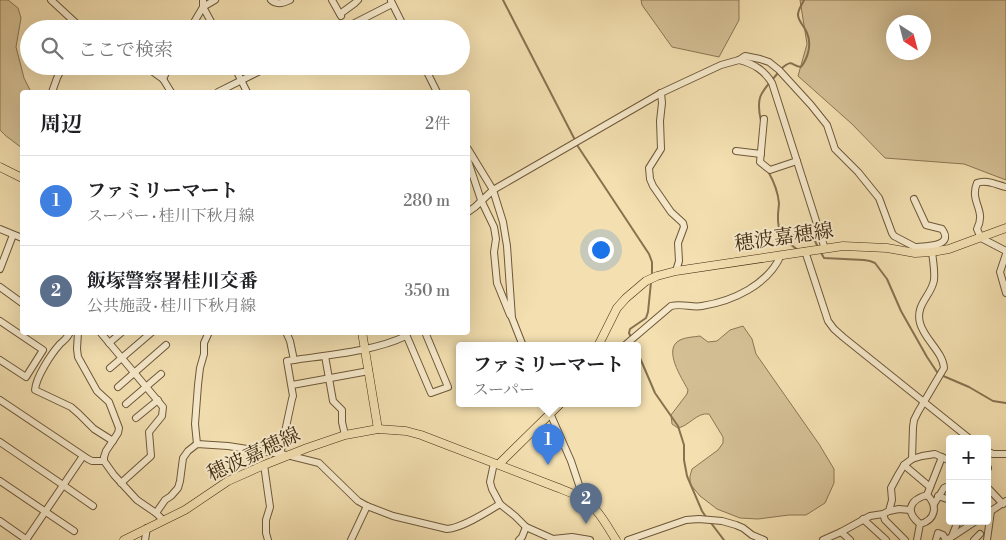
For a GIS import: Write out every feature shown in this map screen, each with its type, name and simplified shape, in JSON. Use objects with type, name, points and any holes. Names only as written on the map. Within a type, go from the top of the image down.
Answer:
[{"type":"main road","points":[[0,167],[20,177]]},
{"type":"main road","name":"穂波嘉穂線","points":[[600,342],[617,308],[646,281],[657,276],[676,271],[843,246],[866,246],[932,252],[949,250],[1006,228]]},
{"type":"main road","points":[[363,335],[378,429]]},
{"type":"main road","points":[[496,464],[557,407]]},
{"type":"main road","name":"穂波嘉穂線","points":[[124,540],[185,510],[228,481],[284,455],[345,435],[378,429],[406,431],[421,435],[556,487],[584,500]]},
{"type":"main road","points":[[584,500],[598,513],[616,540]]},
{"type":"street","points":[[51,0],[72,20]]},
{"type":"street","points":[[194,20],[203,3],[215,0]]},
{"type":"street","points":[[272,0],[275,3],[290,0]]},
{"type":"street","points":[[332,0],[340,15],[358,0]]},
{"type":"street","points":[[360,20],[391,2],[400,20]]},
{"type":"street","points":[[203,3],[211,20]]},
{"type":"street","points":[[470,210],[493,190],[661,93],[723,64],[739,60],[745,56],[769,62],[779,70],[811,105],[827,125],[835,149],[858,172],[879,198],[894,236],[915,250],[940,244],[945,238],[944,232],[942,229],[926,226],[914,199]]},
{"type":"street","points":[[739,60],[760,69],[772,83],[825,249]]},
{"type":"street","points":[[53,90],[58,75]]},
{"type":"street","points":[[158,75],[162,78],[167,90]]},
{"type":"street","points":[[239,75],[247,90]]},
{"type":"street","points":[[222,90],[253,75]]},
{"type":"street","points":[[428,75],[436,90]]},
{"type":"street","points":[[661,93],[661,149],[649,168],[653,186],[671,212],[683,223],[684,227],[678,243],[676,271]]},
{"type":"street","points":[[764,119],[760,162],[770,170],[797,161]]},
{"type":"street","points":[[736,151],[761,154]]},
{"type":"street","points":[[470,152],[493,190],[503,222],[507,246],[512,318]]},
{"type":"street","points":[[470,167],[481,200],[494,228],[497,283],[521,342]]},
{"type":"street","points":[[1006,187],[980,181],[977,183],[974,193],[981,218],[977,229],[981,238],[1006,253],[1000,272],[1006,293]]},
{"type":"street","points":[[0,230],[20,237]]},
{"type":"street","points":[[0,269],[13,235]]},
{"type":"street","points":[[805,251],[828,320],[834,329],[965,435]]},
{"type":"street","points":[[912,459],[914,420],[944,368],[944,363],[920,324],[922,302],[934,281],[932,252]]},
{"type":"street","points":[[629,342],[671,306],[677,304],[700,306],[720,302],[747,291],[777,265],[781,255]]},
{"type":"street","points":[[0,287],[20,301]]},
{"type":"street","points":[[0,321],[20,334]]},
{"type":"street","points":[[21,335],[52,355]]},
{"type":"street","points":[[69,335],[52,355],[36,383],[36,390],[71,407],[94,430],[113,441]]},
{"type":"street","points":[[78,335],[78,357],[97,391],[109,402],[119,428],[118,433],[106,451],[104,461],[110,471],[136,500],[164,520]]},
{"type":"street","points":[[102,335],[163,407],[162,416],[149,432],[151,456],[121,483]]},
{"type":"street","points":[[109,344],[119,335]]},
{"type":"street","points":[[110,368],[148,335]]},
{"type":"street","points":[[197,444],[195,416],[198,385],[204,354],[204,343],[208,335]]},
{"type":"street","points":[[287,335],[294,360]]},
{"type":"street","points":[[284,455],[293,396],[287,361],[365,349],[400,339],[405,335]]},
{"type":"street","points":[[406,335],[431,393],[448,387],[427,335]]},
{"type":"street","points":[[118,387],[166,345]]},
{"type":"street","points":[[26,377],[43,350]]},
{"type":"street","points":[[325,356],[334,401],[342,410],[345,435]]},
{"type":"street","points":[[0,360],[36,383]]},
{"type":"street","points":[[292,385],[369,371]]},
{"type":"street","points":[[126,404],[161,374]]},
{"type":"street","points":[[0,400],[83,456],[92,461],[104,461]]},
{"type":"street","points":[[136,418],[158,400]]},
{"type":"street","points":[[547,407],[571,461],[584,500]]},
{"type":"street","points":[[0,442],[92,506]]},
{"type":"street","points":[[156,513],[165,500],[178,488],[183,458],[197,444],[228,446],[284,455],[319,464],[358,501],[367,506],[393,516],[451,529],[500,504]]},
{"type":"street","points":[[991,453],[1006,454]]},
{"type":"street","points":[[905,540],[885,520],[886,512],[892,500],[891,488],[904,465],[912,459],[935,454],[946,459]]},
{"type":"street","points":[[0,521],[27,540],[83,456]]},
{"type":"street","points":[[927,495],[942,457]]},
{"type":"street","points":[[496,464],[490,482],[492,489],[500,504],[526,527],[553,539],[572,537],[590,540]]},
{"type":"street","points":[[264,465],[270,507],[266,520],[268,540]]},
{"type":"street","points":[[904,465],[930,487]]},
{"type":"street","points":[[0,481],[74,530]]},
{"type":"street","points":[[920,524],[930,519],[938,496],[946,487]]},
{"type":"street","points":[[991,492],[1004,503],[991,512]]},
{"type":"street","points":[[927,495],[934,504]]},
{"type":"street","points":[[920,524],[913,517],[910,510],[918,498],[927,495]]},
{"type":"street","points":[[938,496],[946,499]]},
{"type":"street","points":[[351,540],[367,506]]},
{"type":"street","points":[[823,540],[870,516],[899,509],[910,510]]},
{"type":"street","points":[[628,540],[644,538],[686,520],[699,518],[736,525],[764,540]]},
{"type":"street","points":[[863,519],[886,540]]},
{"type":"street","points":[[917,540],[920,524]]},
{"type":"street","points":[[948,539],[956,525]]},
{"type":"street","points":[[948,539],[970,525]]},
{"type":"street","points":[[987,540],[988,525]]},
{"type":"street","points":[[519,540],[526,527]]},
{"type":"street","points":[[146,540],[147,528]]},
{"type":"street","points":[[841,532],[850,540]]},
{"type":"street","points":[[936,540],[938,533],[948,539]]},
{"type":"street","points":[[974,540],[980,534]]},
{"type":"shaded area","points":[[0,0],[8,0],[18,8],[21,18],[16,47],[20,62],[20,75],[23,75],[30,90],[20,90],[20,146],[0,130]]},
{"type":"shaded area","points":[[641,0],[739,0],[739,20],[719,57],[672,47],[642,5]]},
{"type":"shaded area","points":[[800,0],[1006,0],[1006,180],[964,164],[885,158],[852,124],[798,76],[807,44]]},
{"type":"shaded area","points":[[743,326],[752,339],[756,354],[819,444],[834,469],[834,483],[825,503],[806,515],[758,519],[740,518],[717,509],[700,496],[690,484],[692,469],[718,450],[723,443],[723,437],[709,414],[701,415],[682,427],[678,428],[672,424],[671,415],[688,390],[673,357],[675,344],[682,339],[700,336],[708,342],[717,341],[730,330]]},
{"type":"waterway","points":[[503,0],[575,140]]},
{"type":"waterway","points":[[781,69],[790,63],[801,67],[806,59],[809,46],[808,37],[798,15],[804,0]]},
{"type":"waterway","points":[[761,121],[759,112],[761,94],[778,73]]},
{"type":"waterway","points":[[577,145],[649,254],[652,262],[652,275]]},
{"type":"waterway","points":[[769,173],[776,188],[779,203],[778,222],[780,232],[785,240],[798,250]]},
{"type":"waterway","points":[[783,236],[812,235],[818,247]]},
{"type":"waterway","points":[[820,251],[824,258],[864,260],[875,263],[887,279],[901,311],[937,372],[993,401],[1006,403]]},
{"type":"waterway","points":[[633,342],[629,333],[630,329],[646,318],[651,282]]},
{"type":"waterway","points":[[641,360],[655,393],[678,426],[684,445],[687,476],[706,517]]},
{"type":"waterway","points":[[711,523],[724,540]]},
{"type":"place","name":"ファミリーマート","points":[[548,465]]},
{"type":"place","name":"飯塚警察署桂川交番","points":[[586,524]]}]
